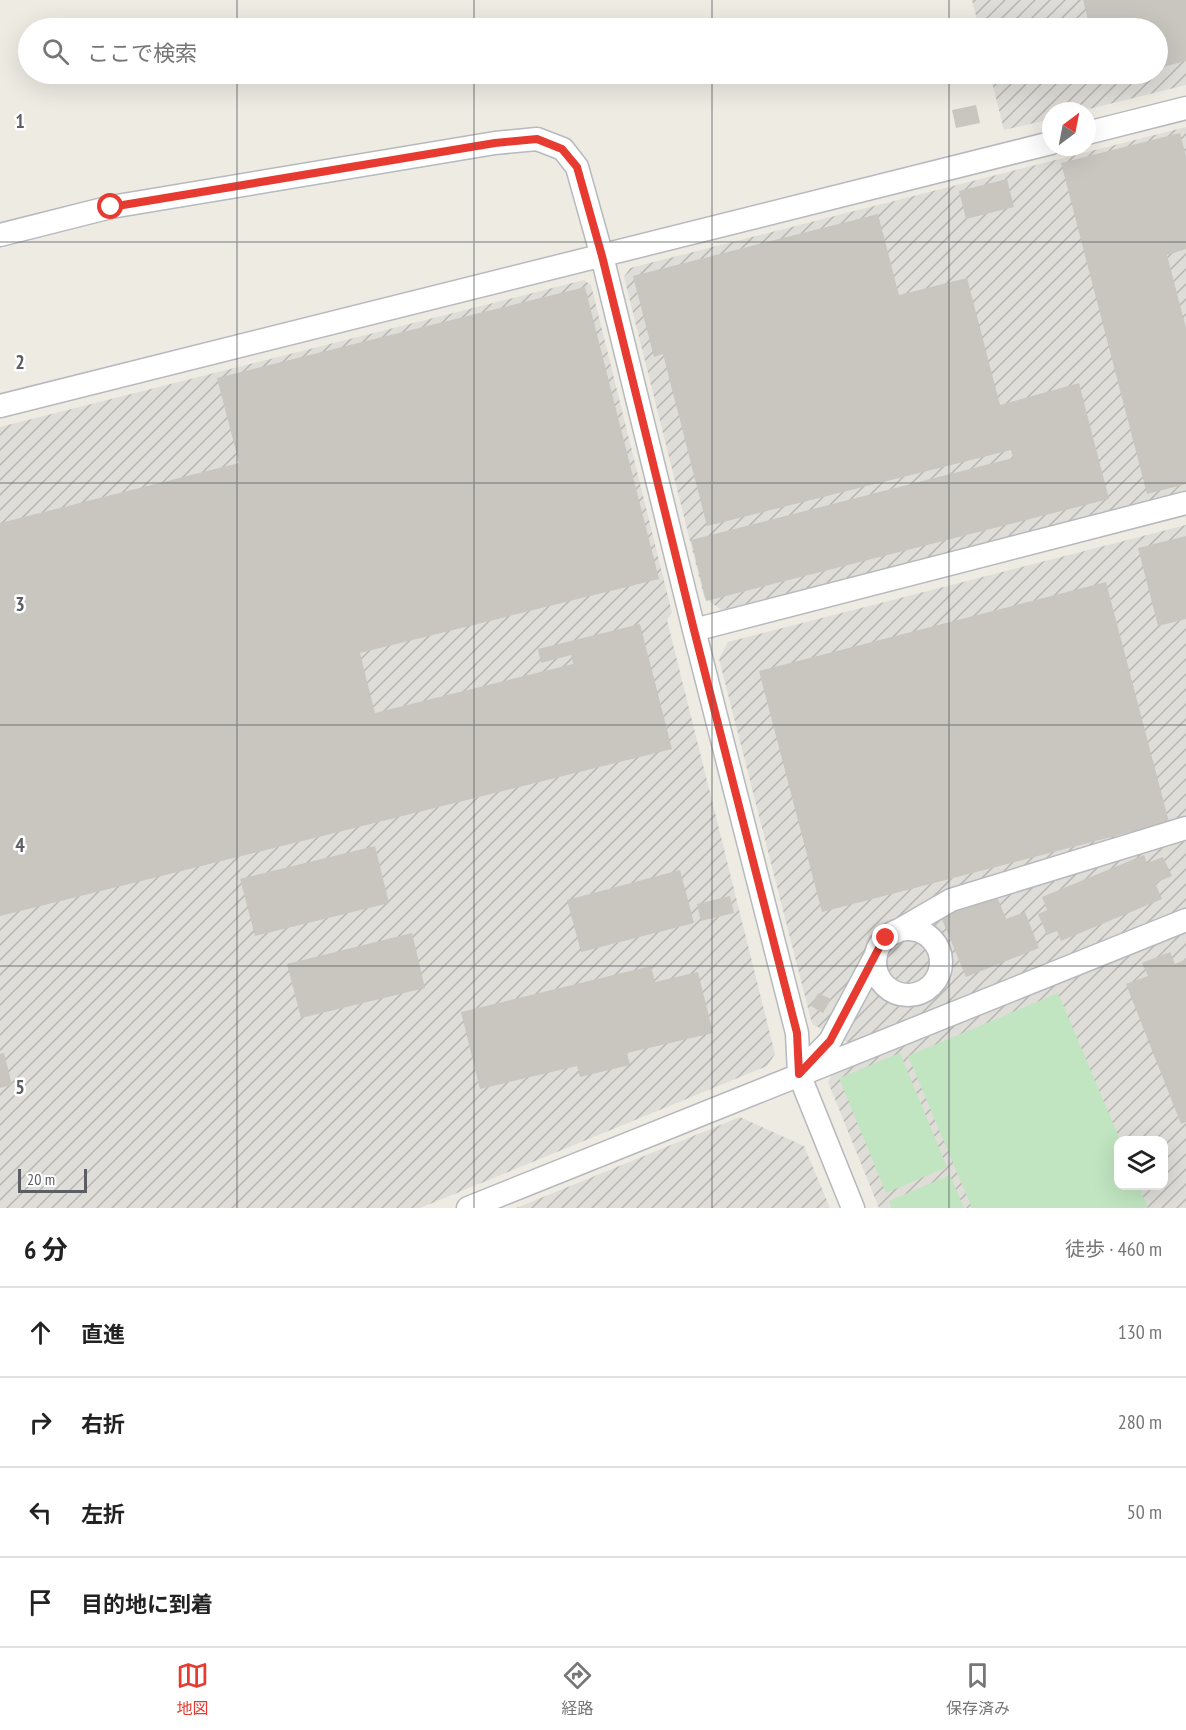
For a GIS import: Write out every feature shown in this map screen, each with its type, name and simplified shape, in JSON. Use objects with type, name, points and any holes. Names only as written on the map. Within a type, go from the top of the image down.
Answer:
[{"type":"street","points":[[1096,132],[1186,108]]},
{"type":"street","points":[[0,235],[111,207],[495,143],[537,139],[562,149],[577,167],[602,256],[694,630],[797,1033],[799,1074],[853,1208]]},
{"type":"street","points":[[0,406],[1042,145]]},
{"type":"street","points":[[694,630],[1186,503]]},
{"type":"street","points":[[799,1074],[830,1041],[880,946],[894,933],[951,900],[1186,828]]},
{"type":"street","points":[[468,1208],[1186,920]]},
{"type":"street","points":[[876,955],[875,966],[879,976],[894,992],[904,995],[915,994],[926,990],[934,983],[941,963],[934,942],[915,930],[894,933]]},
{"type":"shaded area","points":[[972,0],[1186,0],[1186,85],[1096,107],[1096,102],[1042,102],[1042,121],[1004,130],[992,84],[1168,84],[1168,18],[976,18]]},
{"type":"shaded area","points":[[1186,127],[1186,494],[721,610],[704,597],[624,277],[630,268],[1072,156],[1096,156],[1096,150]]},
{"type":"shaded area","points":[[584,280],[591,285],[672,613],[667,620],[775,1054],[767,1066],[420,1208],[0,1208],[0,427]]},
{"type":"shaded area","points":[[1186,525],[1186,908],[849,1043],[812,1024],[719,659],[728,642]]},
{"type":"shaded area","points":[[1186,929],[1186,1208],[879,1208],[828,1082],[833,1073]]},
{"type":"shaded area","points":[[740,1117],[804,1146],[830,1208],[516,1208]]},
{"type":"green space","points":[[1058,993],[1118,1136],[1114,1136],[1114,1190],[1141,1190],[1148,1208],[972,1208],[908,1056]]},
{"type":"green space","points":[[900,1053],[947,1167],[886,1193],[839,1078]]},
{"type":"green space","points":[[950,1175],[964,1208],[892,1208],[889,1201]]},
{"type":"building","points":[[1083,0],[1186,0],[1186,61],[1168,66],[1168,18],[1088,18]]},
{"type":"building","points":[[976,105],[980,123],[956,128],[952,110]]},
{"type":"building","points":[[1180,133],[1186,157],[1186,249],[1167,255],[1186,328],[1186,484],[1147,494],[1061,163]]},
{"type":"building","points":[[1007,179],[1014,207],[966,219],[959,191]]},
{"type":"building","points":[[878,214],[899,295],[967,278],[1000,405],[1079,383],[1109,499],[706,601],[691,540],[1013,458],[1011,450],[707,526],[663,354],[654,357],[633,276]]},
{"type":"building","points":[[585,287],[659,579],[360,653],[375,713],[573,664],[571,655],[541,663],[538,649],[640,624],[672,749],[0,916],[0,523],[239,463],[217,378]]},
{"type":"building","points":[[1186,536],[1186,619],[1158,626],[1138,548]]},
{"type":"building","points":[[1106,582],[1169,822],[822,912],[759,671]]},
{"type":"building","points":[[375,846],[389,903],[255,936],[240,879]]},
{"type":"building","points":[[1144,855],[1147,863],[1163,857],[1172,876],[1155,883],[1162,899],[1061,941],[1057,931],[1047,935],[1038,914],[1047,910],[1042,897]]},
{"type":"building","points":[[680,870],[694,923],[581,952],[567,900]]},
{"type":"building","points":[[996,894],[1006,919],[1025,912],[1039,948],[966,977],[941,917]]},
{"type":"building","points":[[730,896],[734,913],[701,921],[697,904]]},
{"type":"building","points":[[412,933],[425,988],[301,1018],[287,964]]},
{"type":"building","points":[[1170,952],[1175,964],[1186,959],[1186,1122],[1181,1124],[1126,984],[1148,976],[1142,963]]},
{"type":"building","points":[[651,966],[655,982],[698,972],[713,1033],[627,1053],[630,1065],[580,1077],[577,1066],[480,1089],[461,1012]]},
{"type":"building","points":[[818,993],[831,999],[823,1013],[811,1006]]},
{"type":"building","points":[[4,1053],[12,1085],[0,1088],[0,1054]]},
{"type":"route","points":[[111,207],[495,143],[537,139],[562,149],[577,167],[602,256],[694,630],[797,1033],[799,1074],[830,1041],[886,938]]}]
